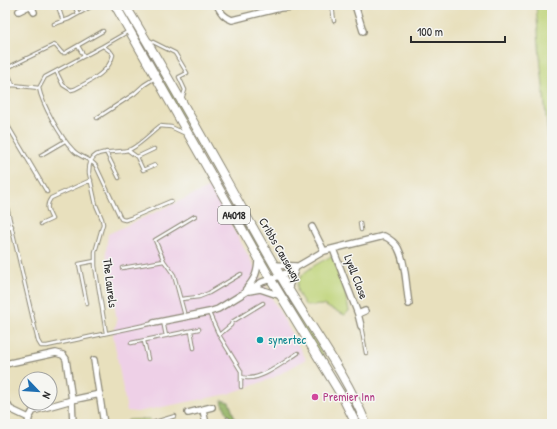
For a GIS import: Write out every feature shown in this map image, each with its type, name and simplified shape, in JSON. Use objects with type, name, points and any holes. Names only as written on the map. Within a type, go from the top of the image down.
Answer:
[{"type":"main road","name":"Cribbs Causeway","points":[[115,5],[271,280],[343,398],[356,424]]},
{"type":"main road","name":"Cribbs Causeway","points":[[125,5],[280,276],[343,379],[366,424]]},
{"type":"street","points":[[19,10],[31,5],[34,12]]},
{"type":"street","points":[[217,5],[226,18],[232,20],[280,6],[316,5]]},
{"type":"street","points":[[355,5],[363,31]]},
{"type":"street","points":[[312,227],[324,251]]},
{"type":"street","points":[[154,323],[218,309],[262,282],[280,276],[324,251],[363,239],[384,236],[392,240],[398,247],[402,257],[409,304]]},
{"type":"street","name":"Lyell Close","points":[[333,248],[358,314],[361,326]]},
{"type":"street","points":[[241,294],[253,281],[258,269],[258,257]]},
{"type":"street","points":[[274,265],[296,266]]},
{"type":"street","points":[[288,289],[296,266]]},
{"type":"street","points":[[241,294],[260,290],[281,296]]},
{"type":"street","name":"Lyell Close","points":[[358,314],[365,312]]},
{"type":"street","points":[[5,364],[59,353],[63,355],[66,359],[72,400],[73,424]]},
{"type":"street","points":[[94,360],[104,424]]},
{"type":"street","points":[[5,400],[10,409],[28,421],[33,411],[100,394]]},
{"type":"street","points":[[188,413],[212,407]]},
{"type":"street","points":[[203,410],[206,424]]},
{"type":"lane","points":[[74,5],[78,14]]},
{"type":"lane","points":[[54,24],[78,14],[94,5]]},
{"type":"lane","points":[[332,5],[334,21]]},
{"type":"lane","points":[[58,9],[63,21]]},
{"type":"lane","points":[[129,30],[103,46],[45,77],[38,88],[40,97],[65,141],[74,151],[91,160],[96,166],[123,220],[171,201]]},
{"type":"lane","points":[[13,85],[5,69],[54,46],[56,46],[62,53],[65,53],[103,31]]},
{"type":"lane","points":[[145,38],[175,53],[187,73],[179,77],[185,90],[181,101]]},
{"type":"lane","points":[[78,46],[84,56]]},
{"type":"lane","points":[[56,71],[63,85],[71,90],[75,89],[97,77],[107,69],[112,52],[103,46]]},
{"type":"lane","points":[[97,118],[156,78]]},
{"type":"lane","points":[[5,87],[13,85],[38,88]]},
{"type":"lane","points":[[5,121],[47,192]]},
{"type":"lane","points":[[91,160],[100,153],[129,151],[160,126],[171,126],[190,137]]},
{"type":"lane","points":[[42,155],[65,141]]},
{"type":"lane","points":[[136,157],[154,149]]},
{"type":"lane","points":[[129,151],[136,157],[143,170],[155,165]]},
{"type":"lane","points":[[106,152],[119,178]]},
{"type":"lane","name":"The Laurels","points":[[91,160],[89,167],[90,180],[103,224],[98,238],[95,266],[106,333]]},
{"type":"lane","points":[[41,224],[52,219],[47,210],[47,203],[51,198],[90,180]]},
{"type":"lane","points":[[5,199],[38,341],[41,346],[154,323]]},
{"type":"lane","points":[[185,317],[174,275],[164,261],[155,240],[195,216]]},
{"type":"lane","points":[[360,223],[361,230]]},
{"type":"lane","points":[[5,227],[12,226]]},
{"type":"lane","points":[[87,304],[78,264],[95,261]]},
{"type":"lane","points":[[122,268],[164,261]]},
{"type":"lane","points":[[181,299],[199,297],[209,293],[241,274]]},
{"type":"lane","points":[[219,335],[231,325],[232,322],[263,303]]},
{"type":"lane","points":[[209,312],[219,335],[241,371],[241,387]]},
{"type":"lane","points":[[163,321],[166,336]]},
{"type":"lane","name":"Lyell Close","points":[[361,326],[366,353]]},
{"type":"lane","points":[[131,343],[199,329]]},
{"type":"lane","points":[[191,331],[194,348]]},
{"type":"lane","points":[[144,341],[148,359]]},
{"type":"lane","points":[[242,377],[248,379],[265,373],[298,353]]},
{"type":"lane","points":[[152,423],[175,416]]},
{"type":"lane","points":[[228,419],[229,424]]},
{"type":"shaded area","points":[[210,187],[306,359],[273,378],[228,394],[137,412],[127,411],[113,335],[117,321],[106,252],[108,234]]},
{"type":"green space","points":[[118,5],[122,5],[271,267],[269,269]]},
{"type":"green space","points":[[536,5],[548,5],[552,82],[552,175],[539,47]]},
{"type":"green space","points":[[332,256],[344,287],[349,311],[345,315],[323,305],[306,306],[299,296],[297,289],[297,283],[304,273]]},
{"type":"green space","points":[[277,281],[280,283],[344,389],[362,424],[359,424],[276,282]]},
{"type":"green space","points":[[221,400],[229,402],[237,424],[232,424]]},
{"type":"green space","points":[[149,419],[150,424],[127,424],[128,420]]},
{"type":"place","name":"synertec","points":[[260,340]]},
{"type":"place","name":"Premier Inn","points":[[315,397]]}]
